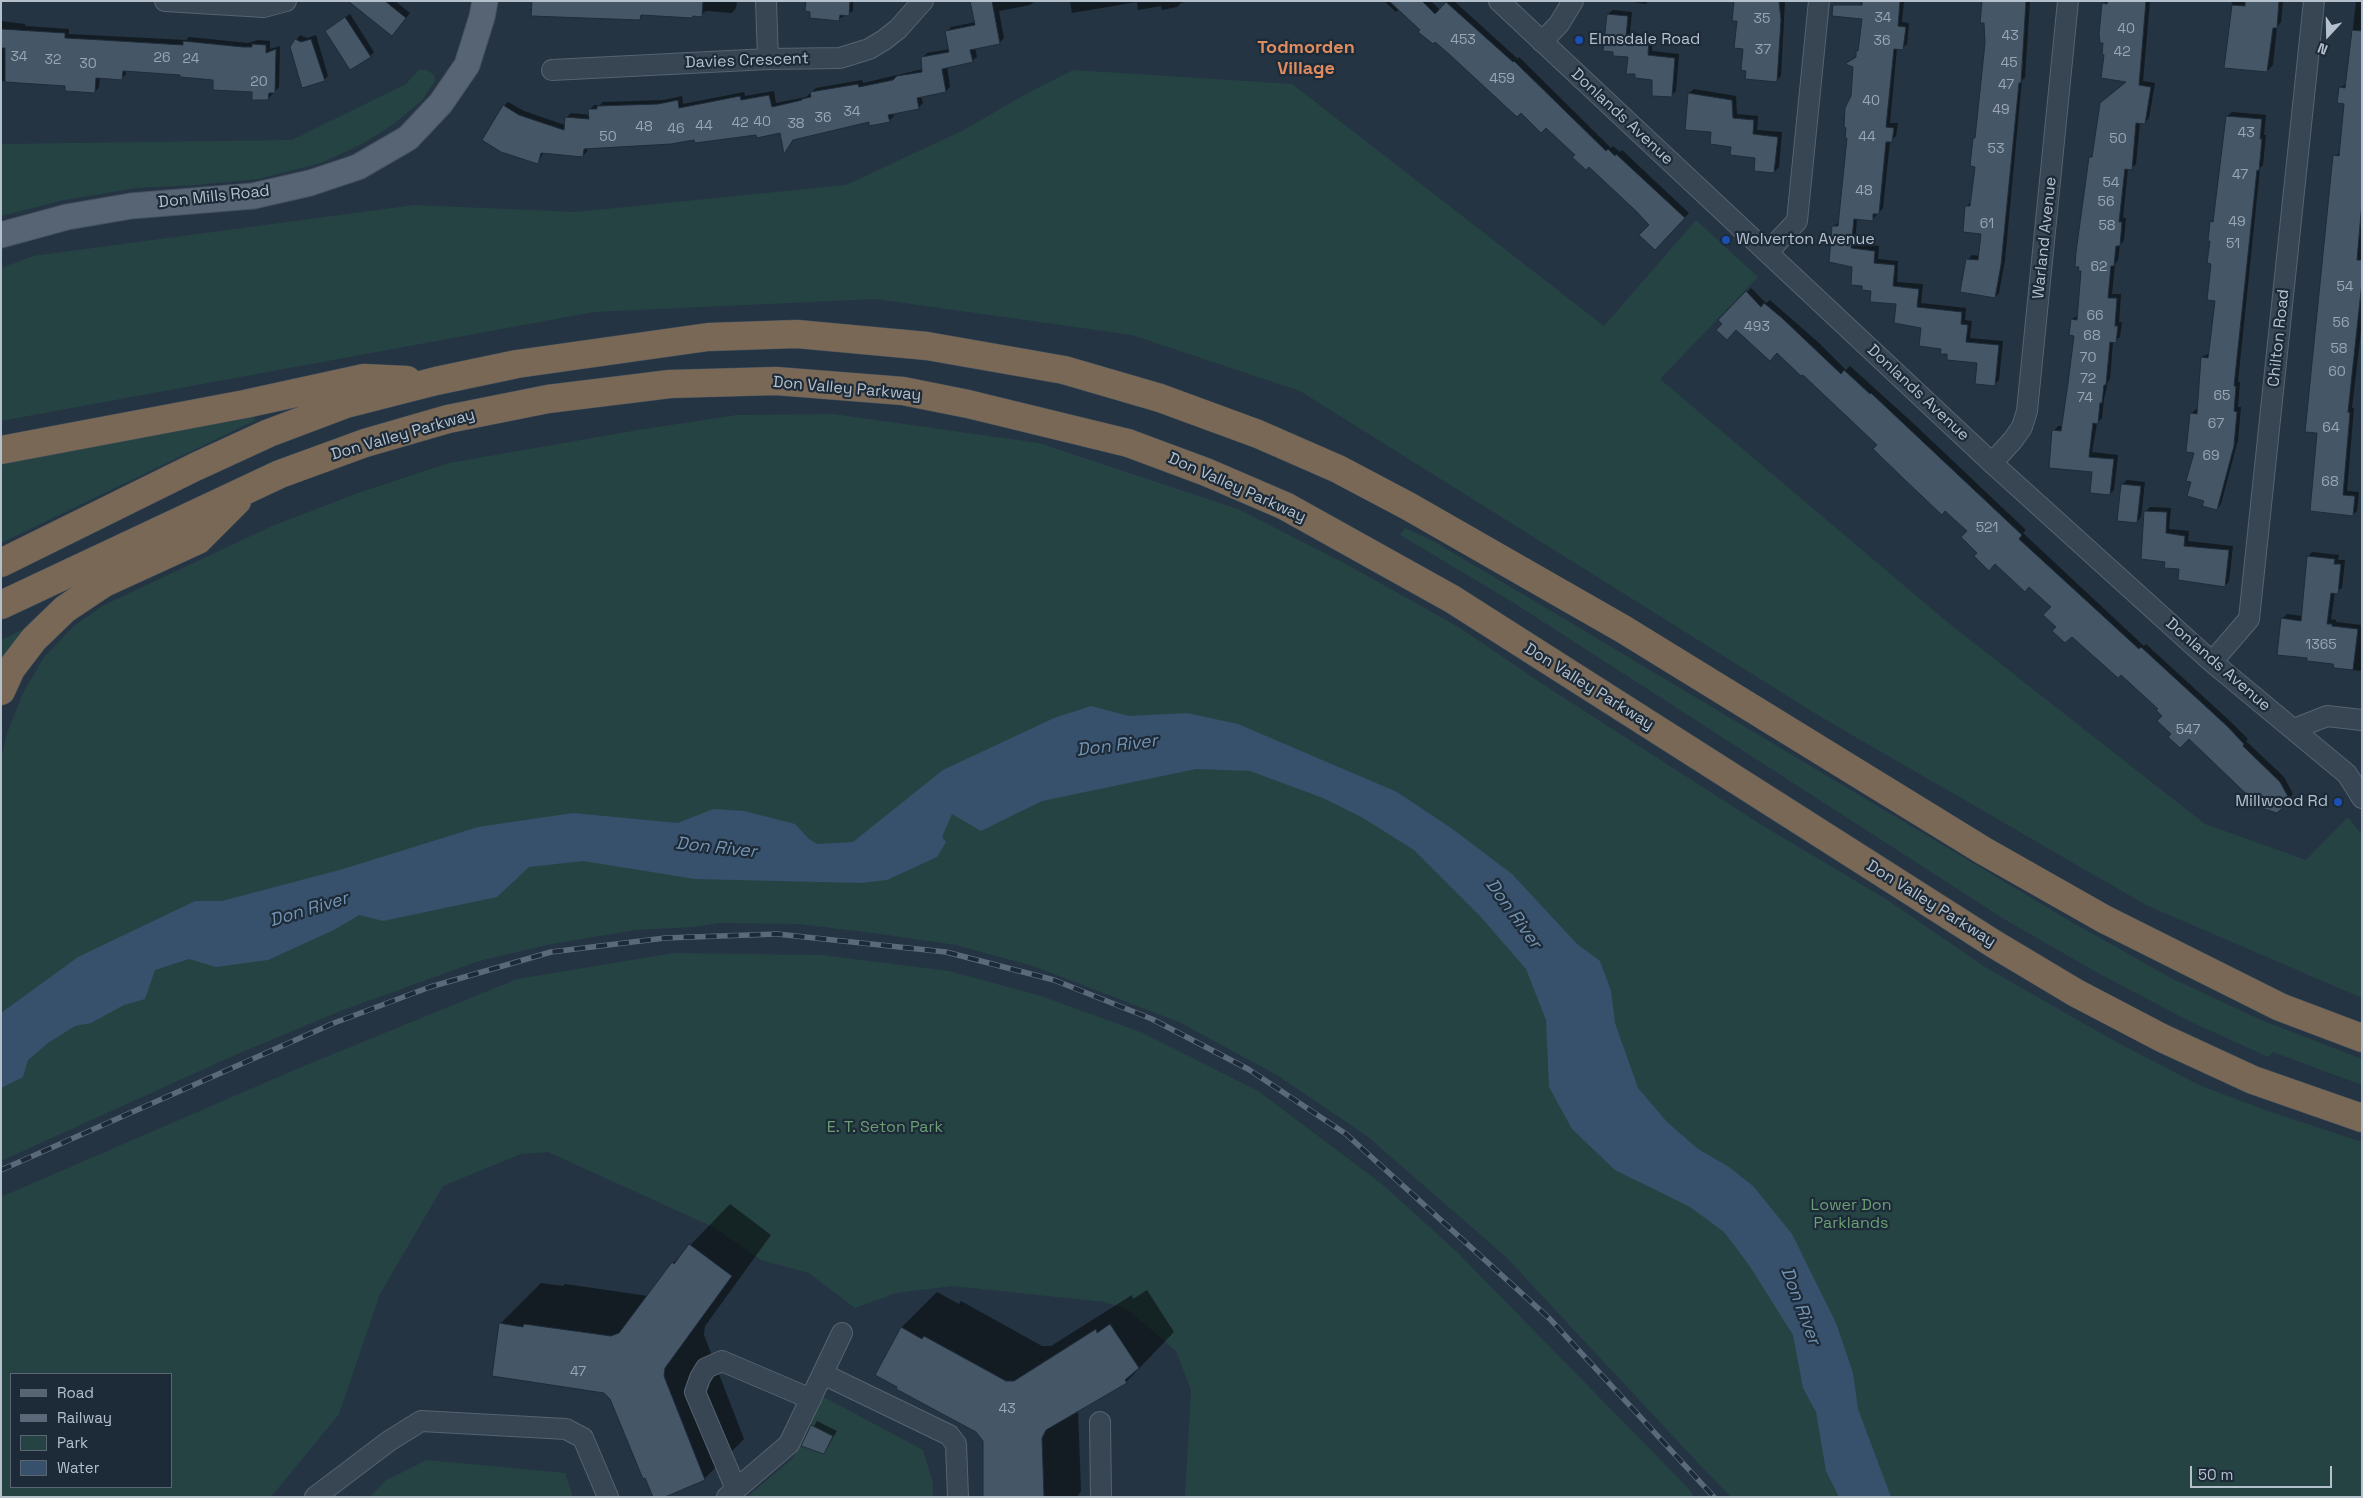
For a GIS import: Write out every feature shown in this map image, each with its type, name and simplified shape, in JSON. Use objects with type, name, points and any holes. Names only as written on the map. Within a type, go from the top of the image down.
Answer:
[{"type":"highway","points":[[1,563],[195,467],[269,433],[346,404],[436,381],[517,364],[708,337],[797,334],[926,346],[1064,370],[1160,398],[1276,442],[1338,469],[1399,501],[1641,640],[1984,851],[2104,919],[2280,1007],[2362,1038]]},
{"type":"highway","points":[[1,450],[235,406],[364,378],[436,381]]},
{"type":"highway","name":"Don Valley Parkway","points":[[1,605],[280,474],[365,443],[448,419],[548,399],[670,384],[776,381],[903,392],[1028,417],[1128,443],[1206,472],[1285,506],[1452,599],[1986,939],[2076,993],[2162,1038],[2253,1080],[2362,1118]]},
{"type":"highway","points":[[1,691],[11,669],[34,639],[65,609],[104,583],[198,540],[250,488]]},
{"type":"main road","name":"Don Mills Road","points":[[1,235],[67,217],[131,206],[253,196],[310,183],[358,167],[408,138],[441,103],[467,65],[485,1]]},
{"type":"street","points":[[165,1],[264,7],[286,1]]},
{"type":"street","points":[[766,1],[768,59]]},
{"type":"street","name":"Davies Crescent","points":[[552,70],[768,59],[840,58],[869,49],[898,29],[922,1]]},
{"type":"street","name":"Donlands Avenue","points":[[1499,1],[1992,463],[2212,662],[2354,776],[2362,798]]},
{"type":"street","points":[[1542,42],[1570,10],[1573,1]]},
{"type":"street","points":[[1768,252],[1797,220],[1819,1]]},
{"type":"street","name":"Warland Avenue","points":[[1992,463],[2013,440],[2022,426],[2027,411],[2068,1]]},
{"type":"street","name":"Chilton Road","points":[[2212,662],[2249,619],[2314,1]]},
{"type":"street","points":[[2294,729],[2327,716],[2362,720]]},
{"type":"street","points":[[811,1399],[722,1361],[706,1368],[695,1392],[731,1493],[789,1444],[811,1399],[823,1374],[842,1333]]},
{"type":"street","points":[[823,1374],[949,1435],[956,1444],[958,1497]]},
{"type":"street","points":[[315,1497],[389,1441],[421,1420],[566,1429],[583,1438],[608,1497]]},
{"type":"street","points":[[1100,1422],[1101,1497]]},
{"type":"green space","points":[[419,70],[427,70],[434,75],[435,81],[422,100],[394,124],[362,144],[321,163],[258,179],[136,188],[64,200],[1,216],[1,144],[292,140],[406,84]]},
{"type":"green space","points":[[1073,70],[1292,84],[1604,326],[1696,220],[1758,277],[1660,379],[1946,621],[2205,824],[2306,860],[2348,817],[2362,835],[2362,998],[2146,905],[1821,717],[1300,391],[1132,335],[876,299],[594,312],[1,421],[1,268],[33,256],[415,205],[576,212],[846,185],[964,130],[1024,95]]},
{"type":"green space","name":"Lower Don Parklands","points":[[833,414],[1039,443],[1238,509],[1348,565],[1460,628],[1544,685],[1760,824],[1886,899],[1985,967],[2109,1038],[2199,1085],[2262,1109],[2362,1142],[2362,1497],[1731,1497],[1507,1258],[1367,1136],[1277,1075],[1179,1022],[1033,966],[956,945],[880,934],[799,924],[718,923],[692,927],[635,930],[551,944],[479,961],[343,1010],[235,1055],[1,1161],[1,760],[6,736],[23,693],[44,657],[74,626],[104,605],[272,526],[358,493],[449,463],[737,415]]},
{"type":"green space","points":[[254,417],[255,420],[262,417],[1,543],[1,464]]},
{"type":"green space","points":[[1405,528],[1433,541],[2070,921],[2171,978],[2261,1020],[2362,1059],[2362,1085],[2273,1052],[2268,1057],[2187,1020],[2098,973],[2004,919],[1514,603],[1400,535]]},
{"type":"green space","points":[[26,628],[1,664],[1,640]]},
{"type":"green space","name":"E. T. Seton Park","points":[[674,953],[822,955],[949,971],[1041,996],[1143,1033],[1258,1091],[1383,1185],[1457,1252],[1688,1488],[1694,1497],[1185,1497],[1191,1390],[1176,1351],[1128,1310],[1105,1302],[953,1286],[896,1293],[855,1308],[809,1273],[761,1260],[713,1227],[548,1152],[521,1154],[443,1186],[380,1294],[339,1414],[271,1497],[1,1497],[1,1197],[299,1068],[517,979]]},
{"type":"green space","points":[[820,1395],[923,1450],[933,1483],[933,1497],[747,1497],[793,1458]]},
{"type":"green space","points":[[427,1460],[565,1473],[573,1497],[370,1497],[385,1481]]},
{"type":"water","name":"Don River","points":[[1091,706],[1129,716],[1187,713],[1238,724],[1397,792],[1451,828],[1512,874],[1577,944],[1600,961],[1611,991],[1615,1023],[1638,1088],[1667,1122],[1698,1149],[1729,1167],[1753,1186],[1792,1234],[1836,1323],[1853,1373],[1858,1409],[1891,1497],[1839,1497],[1826,1471],[1816,1412],[1803,1388],[1793,1335],[1749,1265],[1724,1232],[1690,1207],[1615,1170],[1572,1129],[1549,1087],[1546,1020],[1526,969],[1480,916],[1414,850],[1363,818],[1323,798],[1250,771],[1196,769],[1042,801],[981,831],[952,814],[942,837],[946,842],[937,857],[887,880],[861,883],[695,879],[583,861],[529,867],[497,897],[383,921],[359,915],[334,930],[268,960],[216,967],[189,959],[155,970],[145,999],[124,1005],[91,1023],[75,1026],[48,1043],[28,1060],[23,1077],[1,1088],[1,1013],[78,957],[195,901],[222,901],[343,869],[478,827],[573,813],[678,823],[713,809],[744,811],[795,824],[809,839],[817,844],[853,842],[943,770],[1054,718]]},
{"type":"building","points":[[348,1],[385,1],[406,18],[392,36]]},
{"type":"building","points":[[532,1],[703,1],[702,17],[641,15],[640,20],[531,16]]},
{"type":"building","points":[[806,1],[850,1],[849,16],[840,15],[839,21],[810,18],[810,12],[805,11]]},
{"type":"building","points":[[970,1],[992,1],[1000,44],[970,50],[973,62],[942,69],[946,92],[917,98],[919,109],[888,115],[890,122],[869,126],[869,122],[793,140],[784,154],[780,133],[757,138],[756,135],[695,143],[694,140],[671,144],[584,149],[583,157],[541,153],[538,164],[501,152],[482,140],[503,105],[519,115],[564,130],[565,117],[589,119],[588,109],[597,109],[597,106],[658,104],[678,100],[679,108],[740,96],[741,100],[769,95],[772,107],[811,97],[810,92],[858,84],[859,87],[893,80],[897,76],[922,72],[921,57],[949,52],[945,31],[975,25]]},
{"type":"building","points":[[1389,1],[1422,1],[1435,14],[1446,2],[1514,61],[1606,151],[1608,149],[1615,156],[1616,154],[1685,218],[1655,250],[1639,235],[1649,225],[1589,167],[1586,170],[1572,157],[1575,155],[1546,128],[1541,133],[1521,113],[1517,117],[1449,54],[1435,42],[1433,44],[1418,32],[1420,30]]},
{"type":"building","points":[[1734,1],[1779,1],[1781,20],[1777,82],[1745,79],[1746,71],[1741,70],[1743,49],[1734,48],[1737,21],[1732,21]]},
{"type":"building","points":[[1862,1],[1900,1],[1898,26],[1906,27],[1903,50],[1894,49],[1886,127],[1894,128],[1892,142],[1886,142],[1879,214],[1873,214],[1873,221],[1854,219],[1851,248],[1875,251],[1874,263],[1895,265],[1893,286],[1919,289],[1917,307],[1962,312],[1961,324],[1968,325],[1966,342],[1999,345],[1995,386],[1975,384],[1977,363],[1947,360],[1947,354],[1940,354],[1941,349],[1919,346],[1921,328],[1894,323],[1896,304],[1870,302],[1871,291],[1862,290],[1862,286],[1851,285],[1852,267],[1829,262],[1832,226],[1838,226],[1847,138],[1845,138],[1846,128],[1844,127],[1845,108],[1851,96],[1853,67],[1845,64],[1856,57],[1862,19],[1832,16],[1833,5],[1862,5]]},
{"type":"building","points":[[1982,1],[2026,1],[2021,83],[2019,83],[2001,265],[1995,298],[1960,292],[1966,259],[1978,260],[1981,234],[1963,232],[1965,206],[1970,206],[1975,167],[1970,166],[1973,138],[1975,138],[1985,43],[1984,23],[1980,23]]},
{"type":"building","points":[[2108,1],[2146,1],[2139,85],[2151,87],[2145,124],[2136,123],[2132,170],[2125,169],[2119,222],[2122,222],[2120,246],[2116,246],[2114,266],[2111,266],[2108,298],[2117,298],[2115,326],[2118,326],[2116,343],[2110,342],[2106,385],[2104,385],[2102,403],[2100,403],[2098,424],[2093,423],[2089,457],[2114,459],[2110,495],[2090,493],[2092,472],[2049,468],[2052,430],[2061,431],[2074,336],[2069,335],[2071,319],[2077,320],[2081,271],[2078,271],[2079,267],[2075,267],[2076,252],[2089,157],[2092,157],[2100,103],[2126,82],[2101,78],[2104,55],[2102,54],[2103,43],[2100,43],[2099,34],[2102,3],[2107,4]]},
{"type":"building","points":[[2245,1],[2279,1],[2277,28],[2273,28],[2267,72],[2224,68],[2232,5],[2245,6]]},
{"type":"building","points":[[1607,14],[1628,16],[1626,37],[1649,39],[1648,55],[1675,58],[1672,97],[1652,96],[1652,80],[1635,78],[1635,74],[1626,74],[1628,57],[1613,56],[1613,52],[1603,51]]},
{"type":"building","points":[[345,17],[371,57],[350,70],[325,31]]},
{"type":"building","points":[[1,29],[65,33],[65,38],[183,45],[183,41],[243,47],[252,47],[252,44],[266,45],[266,53],[276,49],[275,93],[269,93],[268,100],[252,100],[252,92],[213,90],[213,80],[180,77],[180,75],[123,71],[122,80],[96,78],[95,93],[65,91],[65,86],[5,82],[5,48],[1,48]]},
{"type":"building","points":[[2352,30],[2362,31],[2362,202],[2357,260],[2362,260],[2362,282],[2348,412],[2350,413],[2343,495],[2355,496],[2353,516],[2310,511],[2317,433],[2305,432],[2333,155],[2339,156],[2344,104],[2337,103],[2339,87],[2345,88]]},
{"type":"building","points":[[295,39],[301,42],[311,39],[325,81],[302,88],[290,47]]},
{"type":"building","points":[[1688,93],[1732,100],[1733,118],[1754,120],[1753,134],[1778,137],[1774,173],[1754,171],[1755,158],[1730,155],[1731,147],[1710,144],[1711,132],[1685,130]]},
{"type":"building","points":[[2226,116],[2262,119],[2260,139],[2262,139],[2234,386],[2236,386],[2234,411],[2237,412],[2234,446],[2217,510],[2202,506],[2204,501],[2187,496],[2191,482],[2186,481],[2194,453],[2186,452],[2190,413],[2197,414],[2201,357],[2208,358],[2215,301],[2207,300],[2211,264],[2207,263],[2210,241],[2208,241],[2210,221],[2213,222]]},
{"type":"building","points":[[1746,291],[1761,307],[1764,303],[1782,318],[1841,374],[1844,370],[1871,393],[2022,535],[2019,539],[2139,649],[2141,647],[2227,726],[2244,744],[2243,746],[2280,782],[2290,800],[2277,813],[2261,808],[2189,739],[2180,748],[2168,737],[2171,734],[2157,721],[2162,716],[2156,710],[2158,709],[2121,675],[2118,678],[2072,637],[2065,643],[2052,631],[2056,627],[2043,615],[2051,607],[2029,587],[2025,592],[1995,564],[1989,571],[1974,556],[1977,553],[1961,537],[1967,531],[1945,511],[1942,515],[1905,480],[1873,449],[1877,445],[1803,375],[1801,376],[1777,353],[1770,361],[1736,330],[1727,340],[1716,330],[1722,324],[1718,320]]},
{"type":"building","points":[[2121,484],[2141,486],[2137,523],[2117,521]]},
{"type":"building","points":[[2144,511],[2167,512],[2166,533],[2185,536],[2184,546],[2229,550],[2225,587],[2178,580],[2179,569],[2164,568],[2165,562],[2141,559]]},
{"type":"building","points":[[2307,556],[2335,559],[2334,564],[2341,564],[2338,594],[2331,593],[2327,624],[2358,629],[2353,670],[2334,668],[2333,664],[2307,661],[2307,658],[2277,655],[2281,618],[2301,621]]},
{"type":"building","points":[[689,1244],[732,1276],[665,1368],[664,1376],[705,1480],[665,1497],[653,1497],[645,1478],[643,1479],[610,1399],[604,1393],[492,1376],[499,1323],[523,1327],[524,1324],[611,1336],[619,1333],[672,1262],[674,1264]]},
{"type":"building","points":[[1110,1324],[1139,1368],[1125,1380],[1127,1383],[1046,1430],[1042,1438],[1044,1497],[983,1497],[983,1441],[976,1432],[896,1389],[897,1387],[875,1375],[901,1327],[922,1339],[924,1336],[1006,1381],[1014,1381],[1096,1329],[1097,1333]]},
{"type":"building","points":[[811,1425],[833,1436],[824,1454],[801,1446]]},
{"type":"railway","points":[[1,1170],[334,1023],[430,987],[551,952],[665,938],[777,934],[946,952],[1054,980],[1152,1019],[1248,1069],[1346,1134],[1550,1319],[1714,1497]]},
{"type":"place","name":"Elmsdale Road","points":[[1579,40]]},
{"type":"place","name":"Wolverton Avenue","points":[[1726,240]]},
{"type":"place","name":"Millwood Rd","points":[[2338,802]]},
{"type":"district","name":"Todmorden Village","points":[[1306,58]]}]
